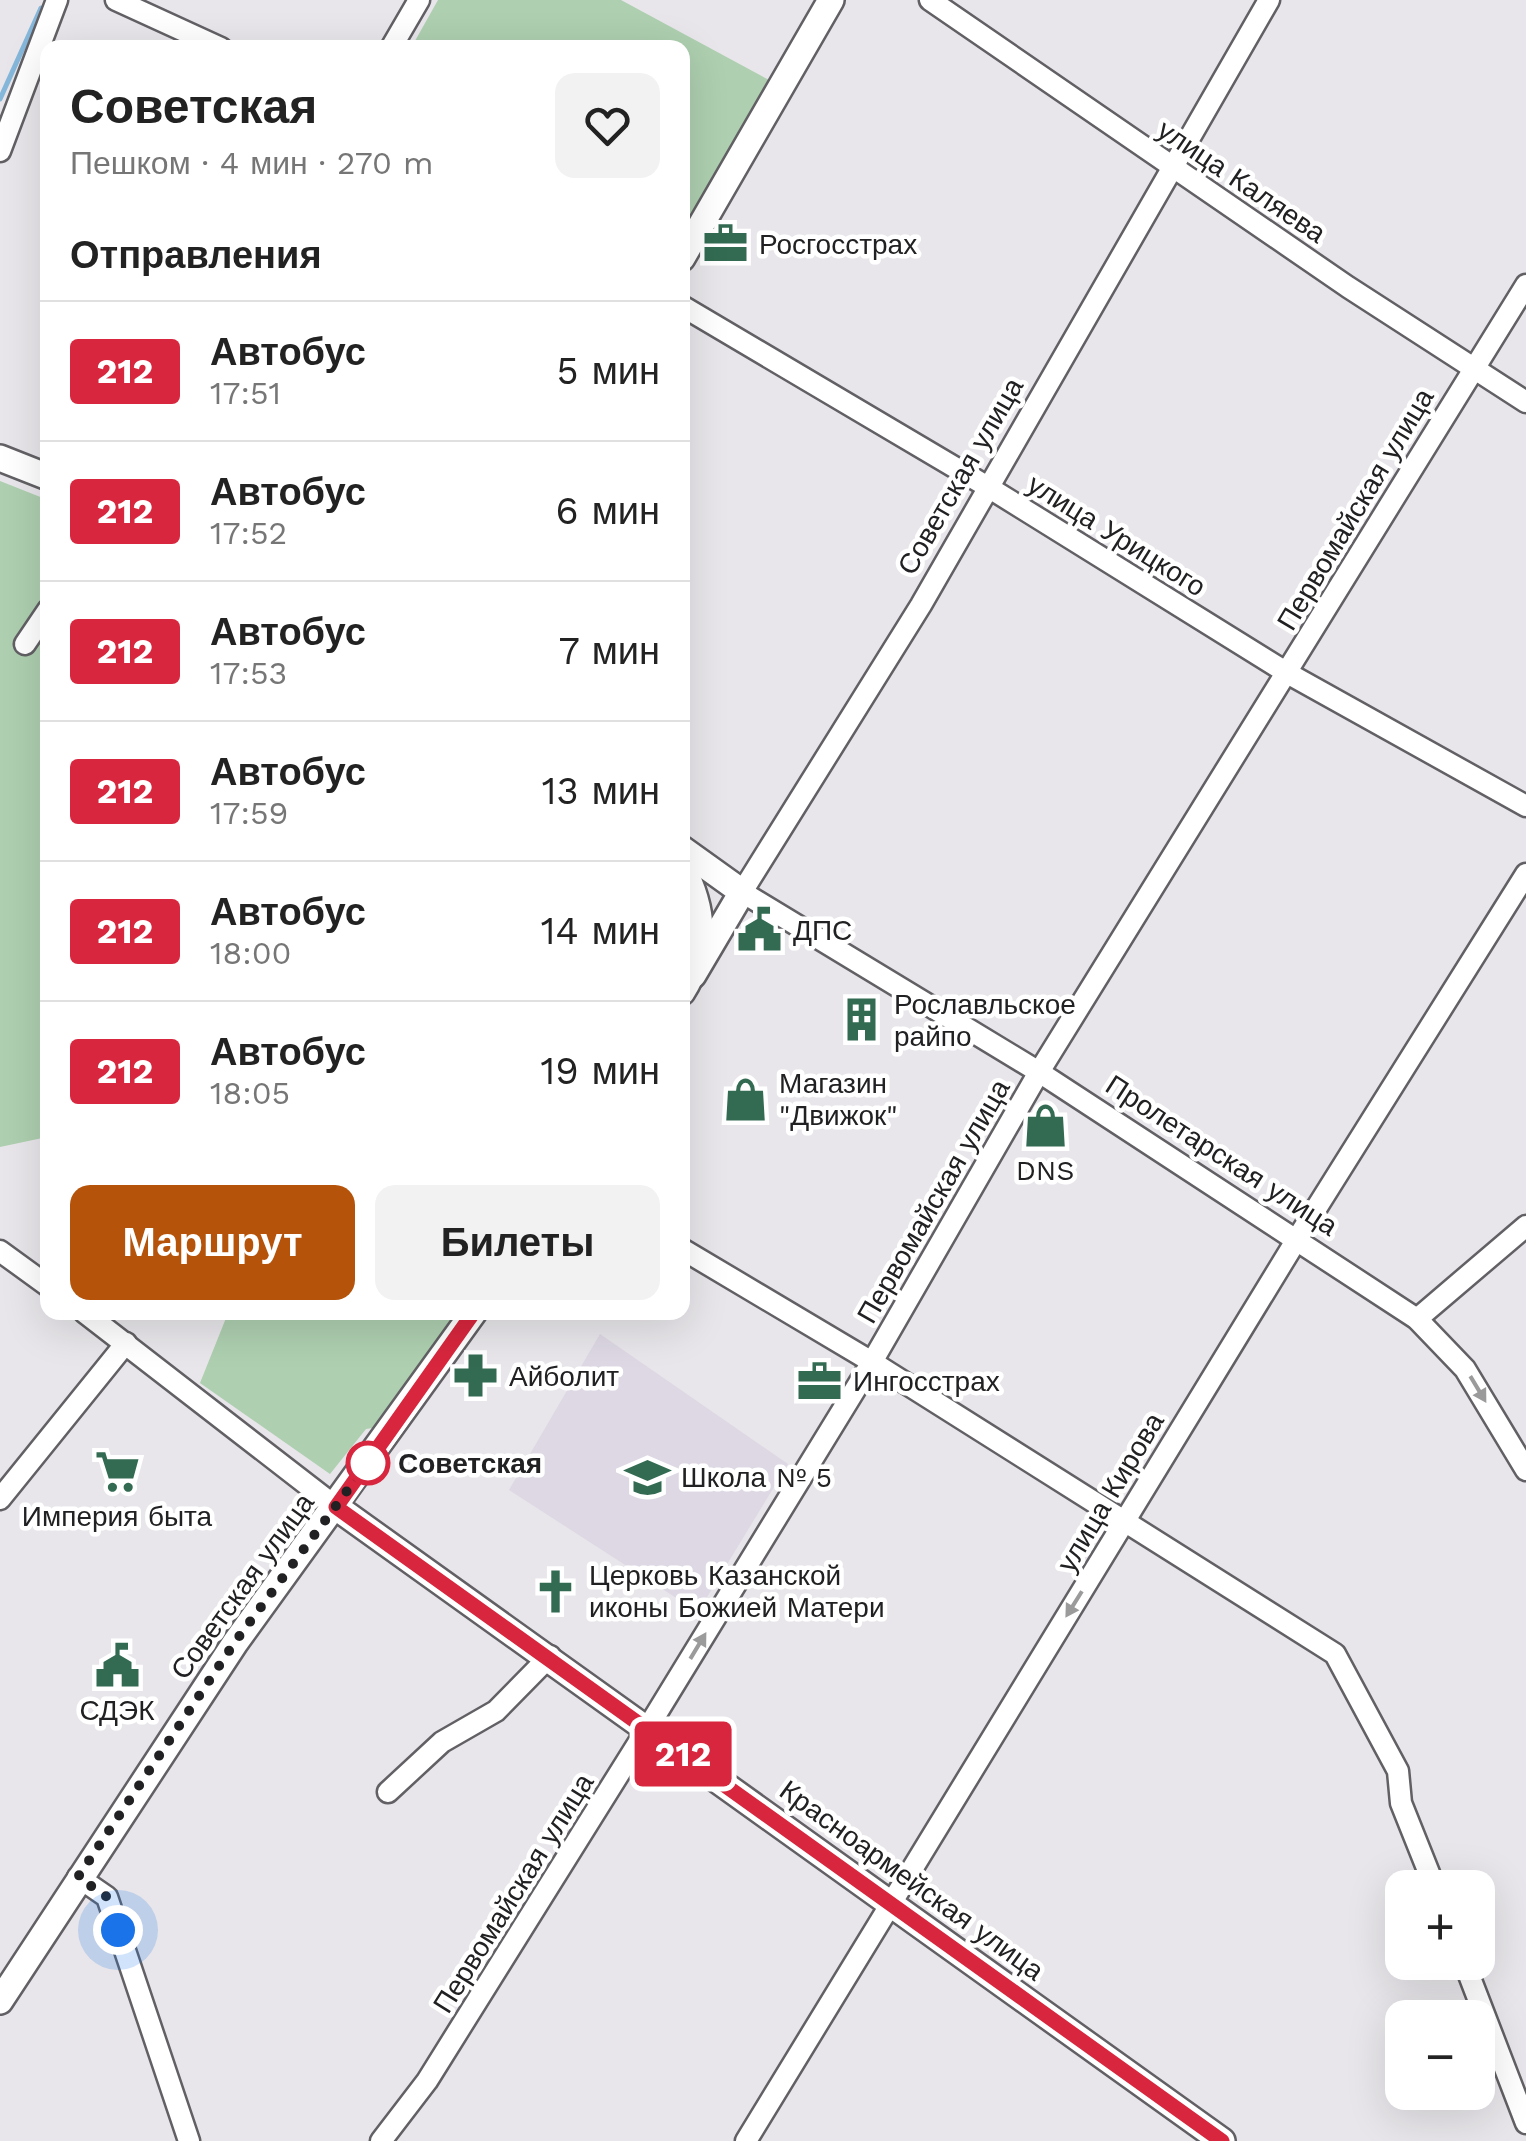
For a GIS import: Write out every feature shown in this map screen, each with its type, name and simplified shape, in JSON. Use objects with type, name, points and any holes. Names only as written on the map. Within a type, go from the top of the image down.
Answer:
[{"type":"main road","points":[[690,244],[831,0]]},
{"type":"main road","points":[[0,458],[40,474]]},
{"type":"main road","name":"Пролетарская улица","points":[[690,855],[742,892]]},
{"type":"main road","name":"Советская улица","points":[[690,882],[703,924],[690,976]]},
{"type":"main road","name":"Советская улица","points":[[690,981],[742,892]]},
{"type":"main road","name":"Советская улица","points":[[0,2001],[235,1642],[468,1320]]},
{"type":"main road","name":"Красноармейская улица","points":[[336,1507],[550,1656],[1222,2141]]},
{"type":"street","points":[[42,40],[57,0]]},
{"type":"street","points":[[116,0],[204,40]]},
{"type":"street","points":[[396,40],[419,0]]},
{"type":"street","name":"улица Каляева","points":[[930,0],[1526,402]]},
{"type":"street","name":"Советская улица","points":[[742,892],[921,605],[1268,0]]},
{"type":"street","points":[[0,151],[40,45]]},
{"type":"street","name":"Первомайская улица","points":[[381,2141],[448,2049],[647,1729],[872,1362],[1039,1072],[1288,674],[1471,368],[1526,285]]},
{"type":"street","name":"улица Урицкого","points":[[690,311],[988,487],[1288,674],[1526,806]]},
{"type":"street","points":[[25,644],[40,622]]},
{"type":"street","name":"улица Кирова","points":[[746,2141],[1297,1239],[1516,906],[1526,874]]},
{"type":"street","name":"Пролетарская улица","points":[[742,892],[1039,1072],[1416,1319],[1465,1369],[1526,1470]]},
{"type":"street","points":[[1416,1319],[1526,1226]]},
{"type":"street","points":[[0,1251],[40,1280]]},
{"type":"street","points":[[690,1254],[872,1362],[1335,1654],[1398,1771],[1401,1803],[1428,1870]]},
{"type":"street","name":"Красноармейская улица","points":[[95,1320],[336,1507]]},
{"type":"street","points":[[0,1499],[126,1343]]},
{"type":"street","points":[[388,1792],[442,1742],[496,1712],[550,1656]]},
{"type":"street","points":[[78,1877],[107,1897],[189,2141]]},
{"type":"street","points":[[1471,1980],[1526,2123]]},
{"type":"shaded area","name":"Школа № 5","points":[[600,1334],[788,1464],[698,1612],[509,1490]]},
{"type":"green space","points":[[438,0],[621,0],[771,81],[690,220],[690,40],[416,40]]},
{"type":"green space","points":[[0,481],[40,497],[40,1138],[0,1147]]},
{"type":"green space","points":[[225,1320],[456,1320],[386,1426],[366,1429],[330,1474],[200,1383]]},
{"type":"waterway","points":[[0,99],[41,8]]},
{"type":"bus line","name":"212","points":[[469,1320],[336,1507],[550,1656],[1222,2141]]},
{"type":"place","name":"Росгосстрах","points":[[726,244]]},
{"type":"place","name":"ДПС","points":[[760,930]]},
{"type":"place","name":"Рославльское райпо","points":[[861,1020]]},
{"type":"place","name":"Магазин \"Движок\"","points":[[746,1099]]},
{"type":"place","name":"DNS","points":[[1045,1125]]},
{"type":"place","name":"Айболит","points":[[476,1376]]},
{"type":"place","name":"Ингосстрах","points":[[820,1381]]},
{"type":"place","name":"Советская","points":[[368,1463]]},
{"type":"place","name":"Империя быта","points":[[117,1471]]},
{"type":"place","name":"Школа № 5","points":[[648,1477]]},
{"type":"place","name":"Церковь Казанской иконы Божией Матери","points":[[556,1591]]},
{"type":"place","name":"СДЭК","points":[[117,1665]]},
{"type":"route","points":[[118,1930],[107,1897],[78,1877],[235,1642],[378,1449],[368,1463]]}]
